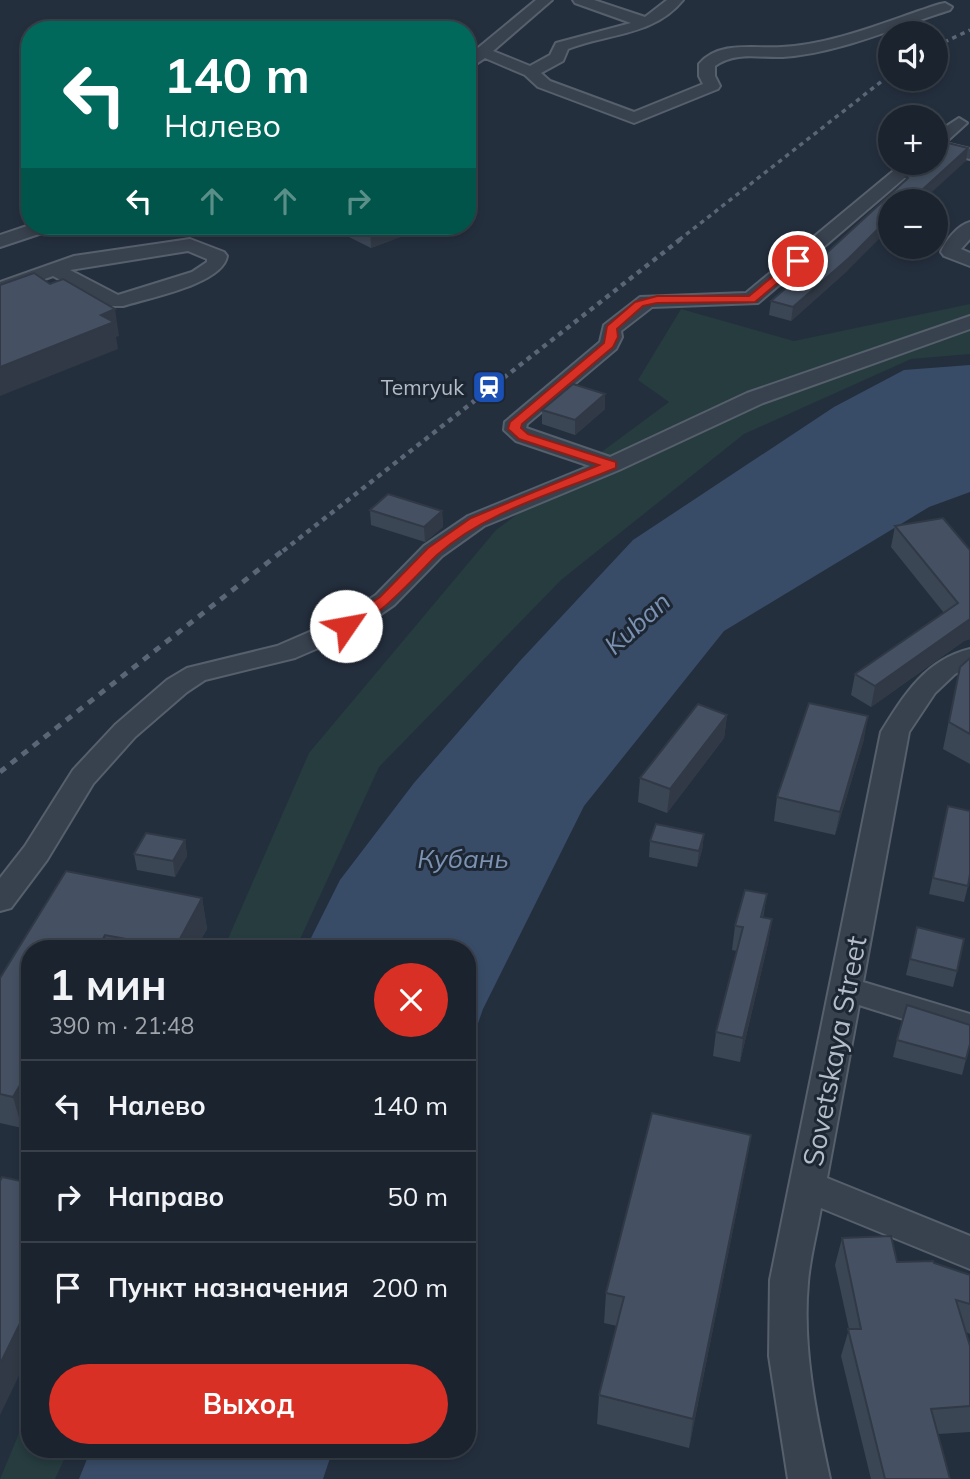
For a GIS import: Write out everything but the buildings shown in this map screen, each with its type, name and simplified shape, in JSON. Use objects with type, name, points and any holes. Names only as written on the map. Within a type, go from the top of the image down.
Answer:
[{"type":"street","points":[[476,58],[545,0]]},
{"type":"street","points":[[580,0],[651,24]]},
{"type":"street","points":[[531,72],[557,58],[561,46],[578,38],[651,24],[676,0]]},
{"type":"street","points":[[484,52],[531,72],[544,84],[634,118],[712,86],[707,76],[707,64],[717,55],[749,49],[783,52],[814,48],[945,7]]},
{"type":"street","points":[[948,133],[959,123]]},
{"type":"street","points":[[948,148],[970,154]]},
{"type":"street","points":[[611,465],[524,436],[515,429],[516,422],[609,345],[611,328],[639,304],[657,300],[751,299],[899,175]]},
{"type":"street","points":[[970,228],[952,247],[951,252],[970,260]]},
{"type":"street","points":[[0,241],[21,234]]},
{"type":"street","points":[[0,289],[53,269],[74,262],[190,245],[216,256],[216,264],[198,276],[116,302],[53,269]]},
{"type":"street","points":[[0,901],[55,824],[83,777],[125,731],[177,686],[196,674],[286,652],[346,626],[385,600],[433,551],[476,521],[611,465],[755,398],[970,321]]},
{"type":"street","name":"Sovetskaya Street","points":[[809,1479],[790,1386],[785,1325],[789,1280],[895,732],[919,692],[959,659],[970,657]]},
{"type":"street","points":[[846,989],[970,1027]]},
{"type":"street","points":[[808,1186],[970,1253]]},
{"type":"green space","points":[[970,304],[970,354],[911,359],[744,434],[561,580],[379,767],[300,940],[227,940],[309,753],[496,530],[669,402],[638,380],[681,309],[794,341]]},
{"type":"green space","points":[[21,1429],[21,1458],[65,1458],[55,1479],[0,1479]]},
{"type":"water","name":"Кубань","points":[[970,365],[970,492],[929,507],[724,631],[584,806],[483,1009],[476,1029],[476,940],[310,940],[340,880],[414,783],[519,662],[633,540],[834,407],[904,370]]},
{"type":"water","points":[[87,1458],[330,1458],[323,1479],[79,1479]]},
{"type":"railway","points":[[948,40],[970,30]]},
{"type":"railway","points":[[679,240],[878,84]]},
{"type":"railway","points":[[283,551],[682,238]]},
{"type":"railway","points":[[0,772],[285,549]]},
{"type":"place","name":"Temryuk","points":[[489,387]]},
{"type":"route","points":[[346,626],[385,600],[433,551],[476,521],[611,465],[524,436],[515,429],[516,422],[609,345],[611,328],[639,304],[647,300],[751,299],[798,261]]},
{"type":"water label","name":"Kuban","points":[[637,623]]}]
